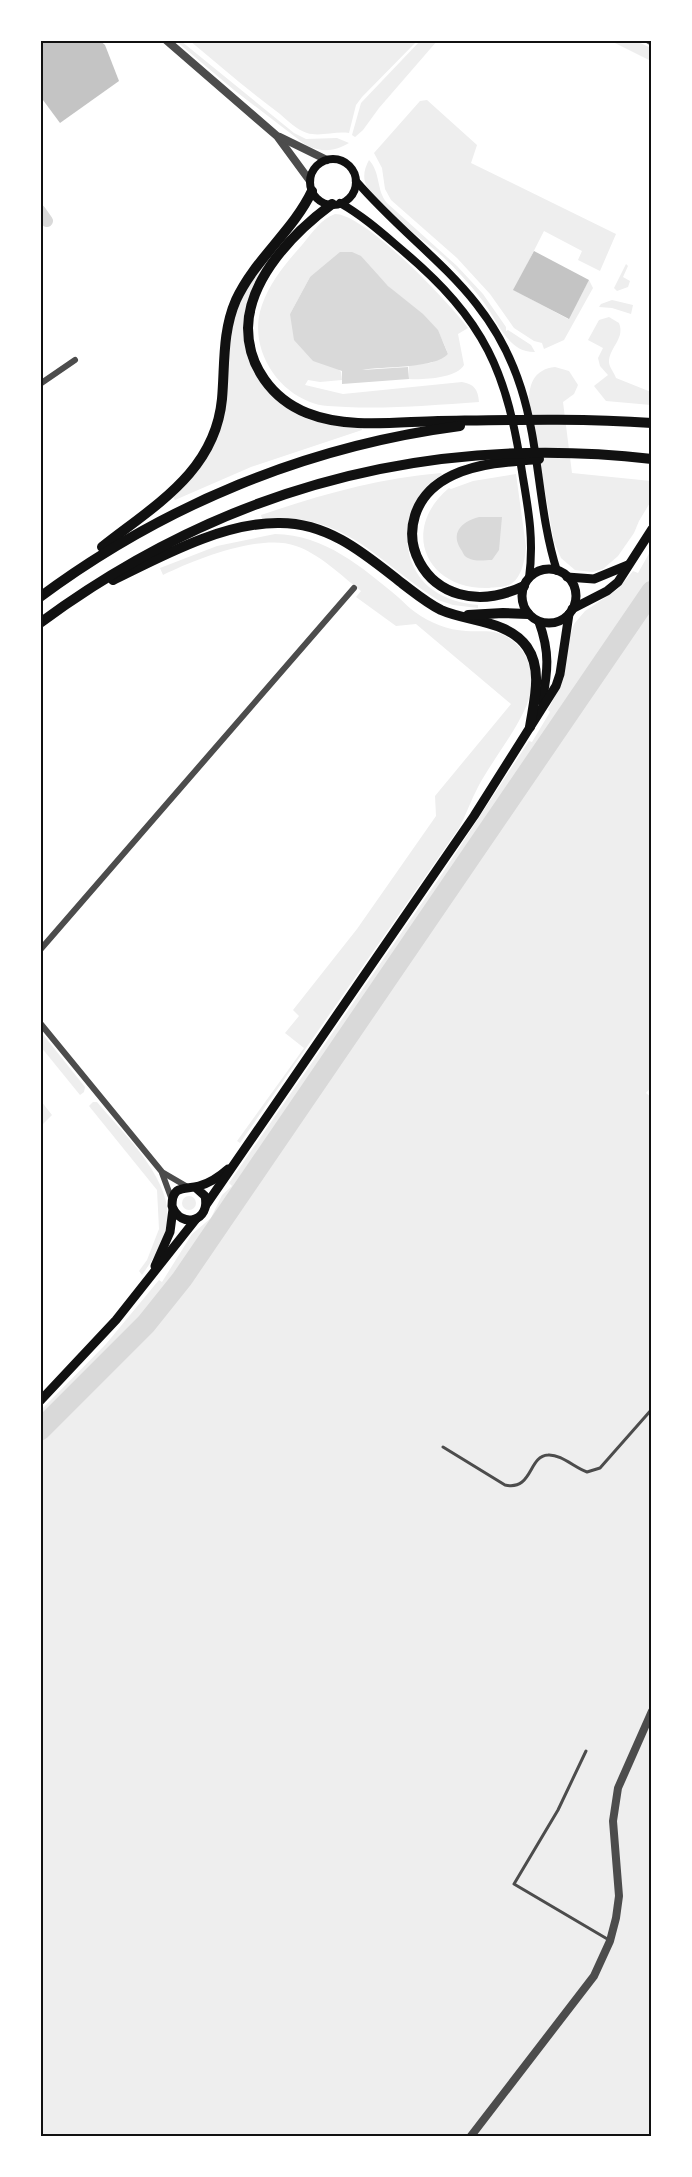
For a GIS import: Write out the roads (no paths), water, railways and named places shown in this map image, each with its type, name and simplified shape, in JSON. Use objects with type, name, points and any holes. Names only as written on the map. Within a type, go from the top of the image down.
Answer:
[{"type":"highway","points":[[40,597],[181,484],[200,462],[209,447],[219,418],[225,340],[236,300],[252,271],[303,208],[311,186]]},
{"type":"highway","points":[[336,204],[315,216],[299,232],[269,269],[256,292],[251,308],[248,333],[253,358],[260,373],[278,396],[291,406],[320,417],[357,422],[453,424],[596,420],[651,423]]},
{"type":"highway","points":[[40,597],[139,532],[226,489],[278,469],[346,448],[453,424]]},
{"type":"highway","points":[[40,623],[150,551],[205,524],[286,493],[352,474],[459,456],[543,452],[602,454],[651,459]]},
{"type":"highway","points":[[526,582],[494,597],[467,597],[438,585],[420,564],[413,539],[417,513],[422,502],[436,486],[461,472],[498,463],[602,454]]},
{"type":"highway","points":[[65,605],[148,563],[198,542],[249,526],[280,523],[308,526],[338,537],[358,549],[422,598],[447,612],[503,629],[515,636],[528,649],[535,665],[536,678],[530,727]]},
{"type":"highway","points":[[447,612],[469,615],[528,614]]},
{"type":"main road","points":[[336,204],[350,197],[356,187],[352,169],[338,159],[327,160],[313,170],[311,186],[322,202],[336,204],[373,226],[419,265],[448,293],[474,325],[492,357],[509,400],[532,540],[522,603],[528,614],[539,622],[547,646],[548,659],[541,708]]},
{"type":"main road","points":[[356,181],[467,290],[487,315],[507,351],[524,397],[549,547],[557,571]]},
{"type":"main road","points":[[539,622],[555,622],[614,586],[622,578],[651,529]]},
{"type":"main road","points":[[526,582],[544,570],[557,571],[567,577],[594,579],[628,565]]},
{"type":"main road","points":[[40,1401],[116,1320],[204,1212],[206,1205],[463,832],[556,686],[570,612],[575,600],[575,590],[567,577]]},
{"type":"main road","points":[[152,1274],[170,1232],[176,1193],[218,1177],[235,1163]]},
{"type":"main road","points":[[191,1187],[205,1196],[206,1205]]},
{"type":"main road","points":[[173,1204],[182,1219],[196,1219]]},
{"type":"street","points":[[166,40],[277,136],[311,186]]},
{"type":"street","points":[[647,40],[651,43]]},
{"type":"street","points":[[277,136],[327,160]]},
{"type":"street","points":[[40,384],[75,360]]},
{"type":"street","points":[[40,950],[354,588]]},
{"type":"street","points":[[40,1023],[162,1172],[173,1204]]},
{"type":"street","points":[[162,1172],[191,1187]]},
{"type":"street","points":[[471,2136],[594,1976],[610,1941],[619,1896],[613,1821],[618,1788],[651,1711]]},
{"type":"lane","points":[[443,1447],[505,1485],[514,1486],[526,1479],[544,1455],[556,1456],[587,1472],[600,1468],[651,1409]]},
{"type":"lane","points":[[586,1751],[558,1810],[513,1884],[610,1941]]},
{"type":"waterway","points":[[40,211],[47,221]]},
{"type":"waterway","points":[[40,1430],[146,1324],[182,1279],[652,591]]}]
